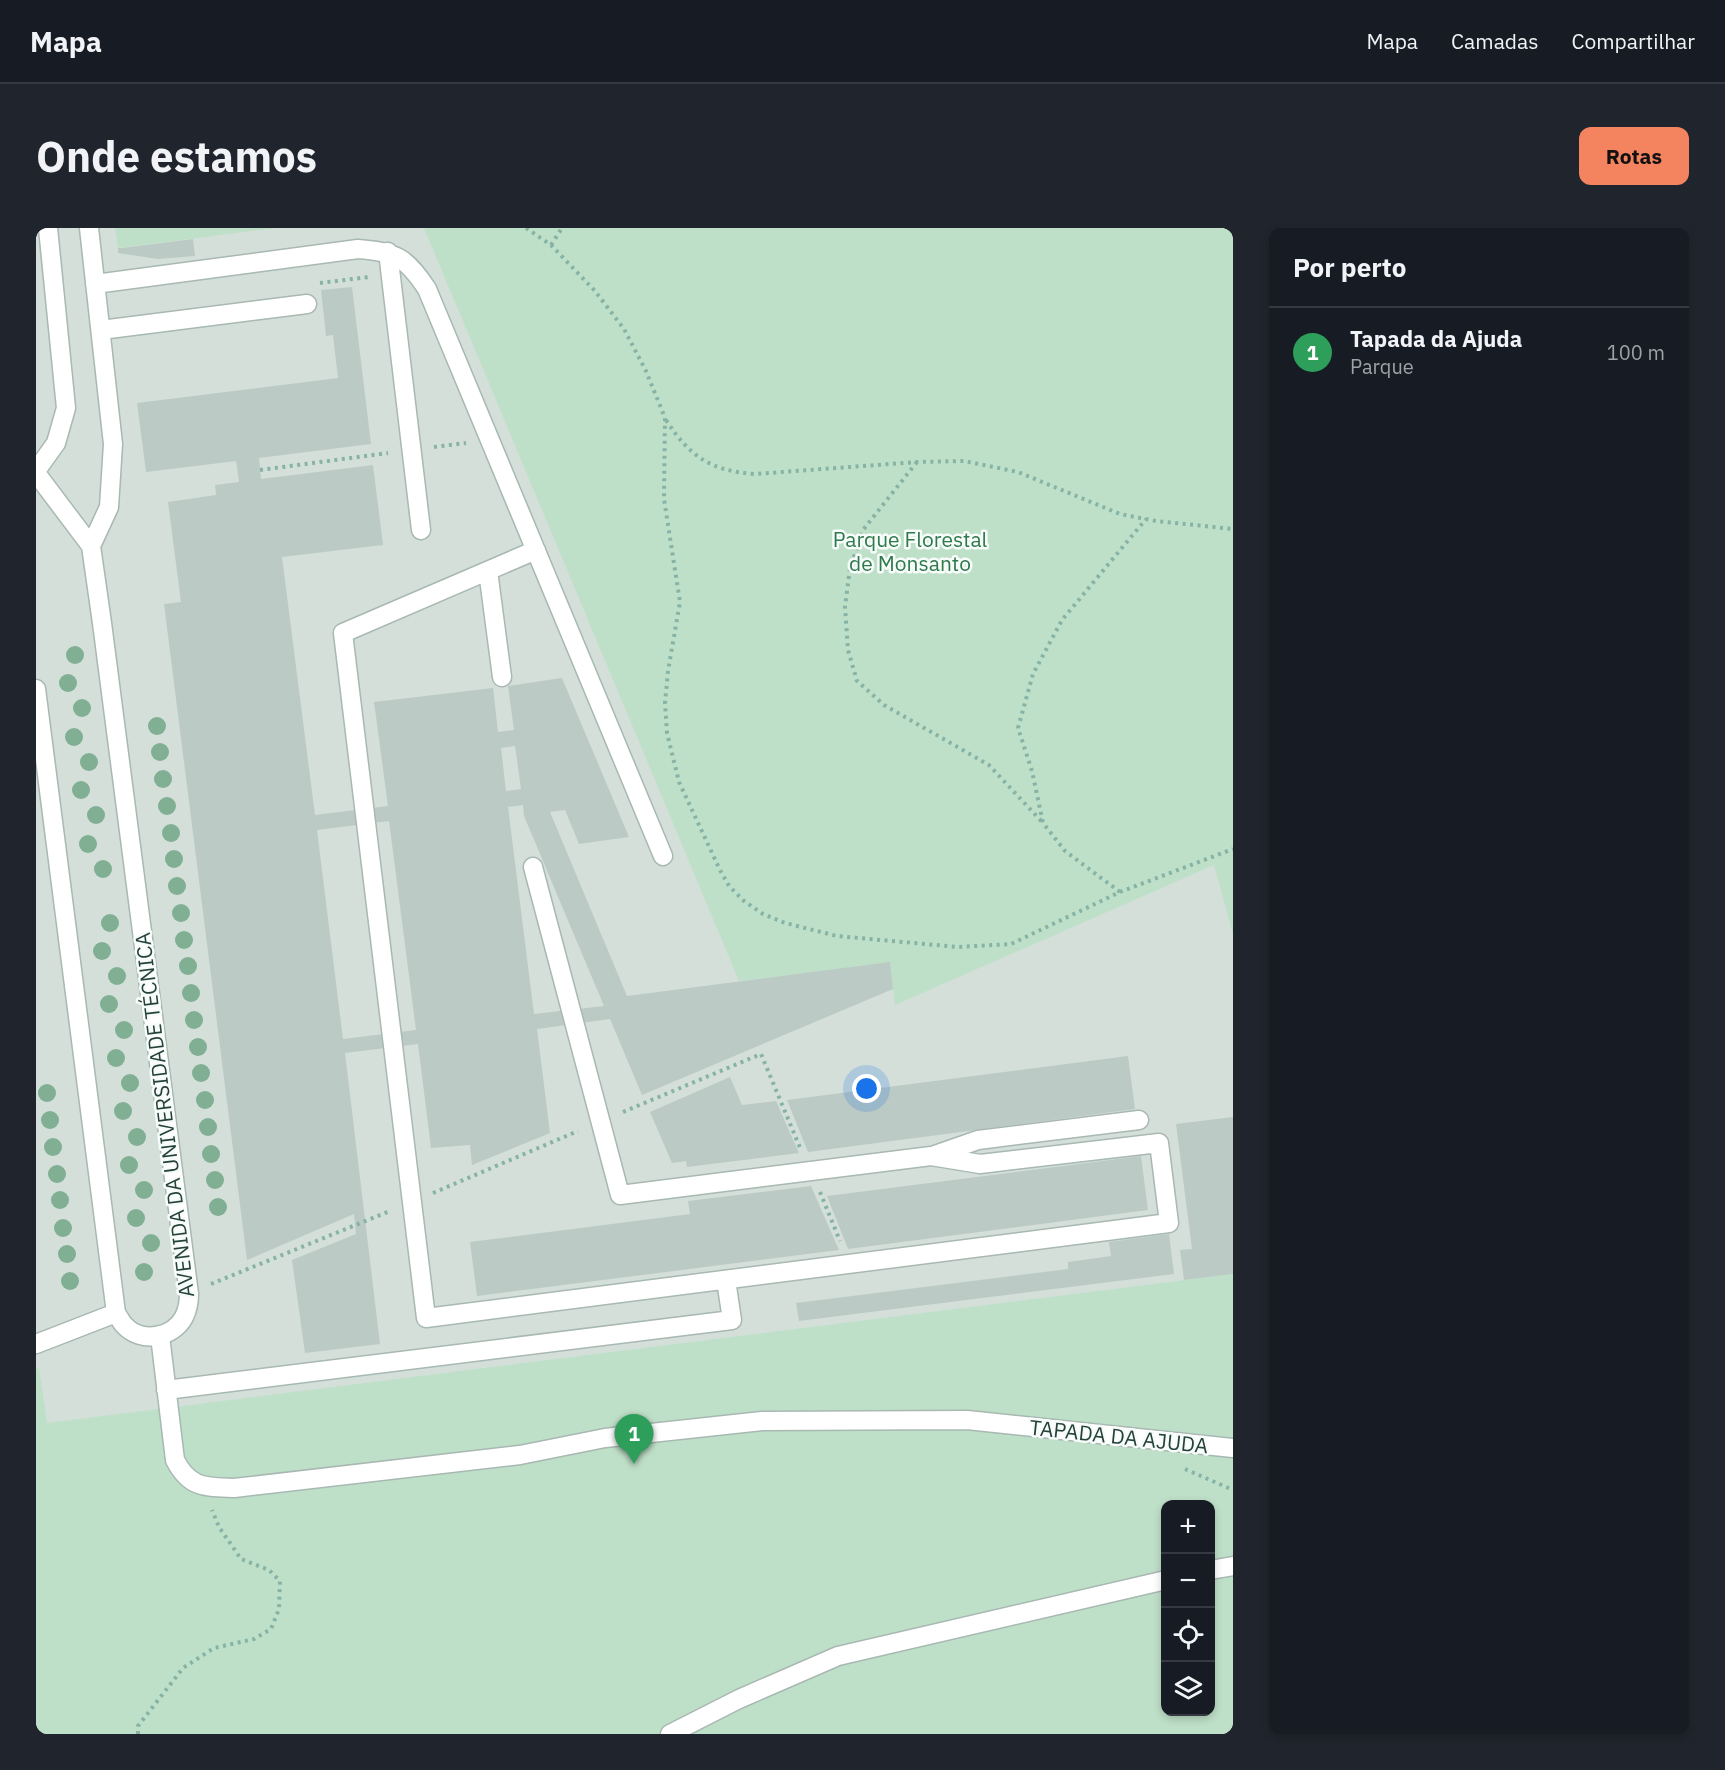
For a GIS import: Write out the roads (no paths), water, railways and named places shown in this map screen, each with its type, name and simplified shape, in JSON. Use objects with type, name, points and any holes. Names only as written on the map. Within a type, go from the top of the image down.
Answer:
[{"type":"street","points":[[36,472],[57,443],[66,408],[48,228]]},
{"type":"street","points":[[89,228],[113,444],[109,507],[91,546]]},
{"type":"street","points":[[95,284],[358,249],[388,252],[401,258],[416,272],[427,289],[663,856]]},
{"type":"street","points":[[388,252],[421,530]]},
{"type":"street","points":[[36,255],[52,281]]},
{"type":"street","points":[[101,330],[306,304]]},
{"type":"street","name":"AVENIDA DA UNIVERSIDADE TÉCNICA","points":[[36,472],[91,546],[189,1294],[189,1305],[185,1315],[170,1331],[160,1336]]},
{"type":"street","points":[[536,550],[343,633],[426,1318],[1169,1222],[1159,1143],[980,1164],[931,1156]]},
{"type":"street","points":[[488,571],[502,676]]},
{"type":"street","points":[[36,689],[116,1313],[125,1326],[135,1333],[160,1336],[166,1390],[732,1320],[726,1280]]},
{"type":"street","points":[[532,867],[620,1195],[931,1156],[978,1140],[1138,1120]]},
{"type":"street","points":[[36,1344],[116,1313]]},
{"type":"street","name":"TAPADA DA AJUDA","points":[[166,1390],[176,1460],[183,1475],[203,1487],[234,1488],[484,1460],[605,1438],[762,1421],[967,1420],[1233,1448]]},
{"type":"street","points":[[1215,1569],[1233,1566]]},
{"type":"street","points":[[670,1734],[739,1699],[837,1656],[1161,1581]]},
{"type":"place","name":"Tapada da Ajuda","points":[[634,1464]]},
{"type":"park label","name":"Parque Florestal de Monsanto","points":[[910,551]]}]
